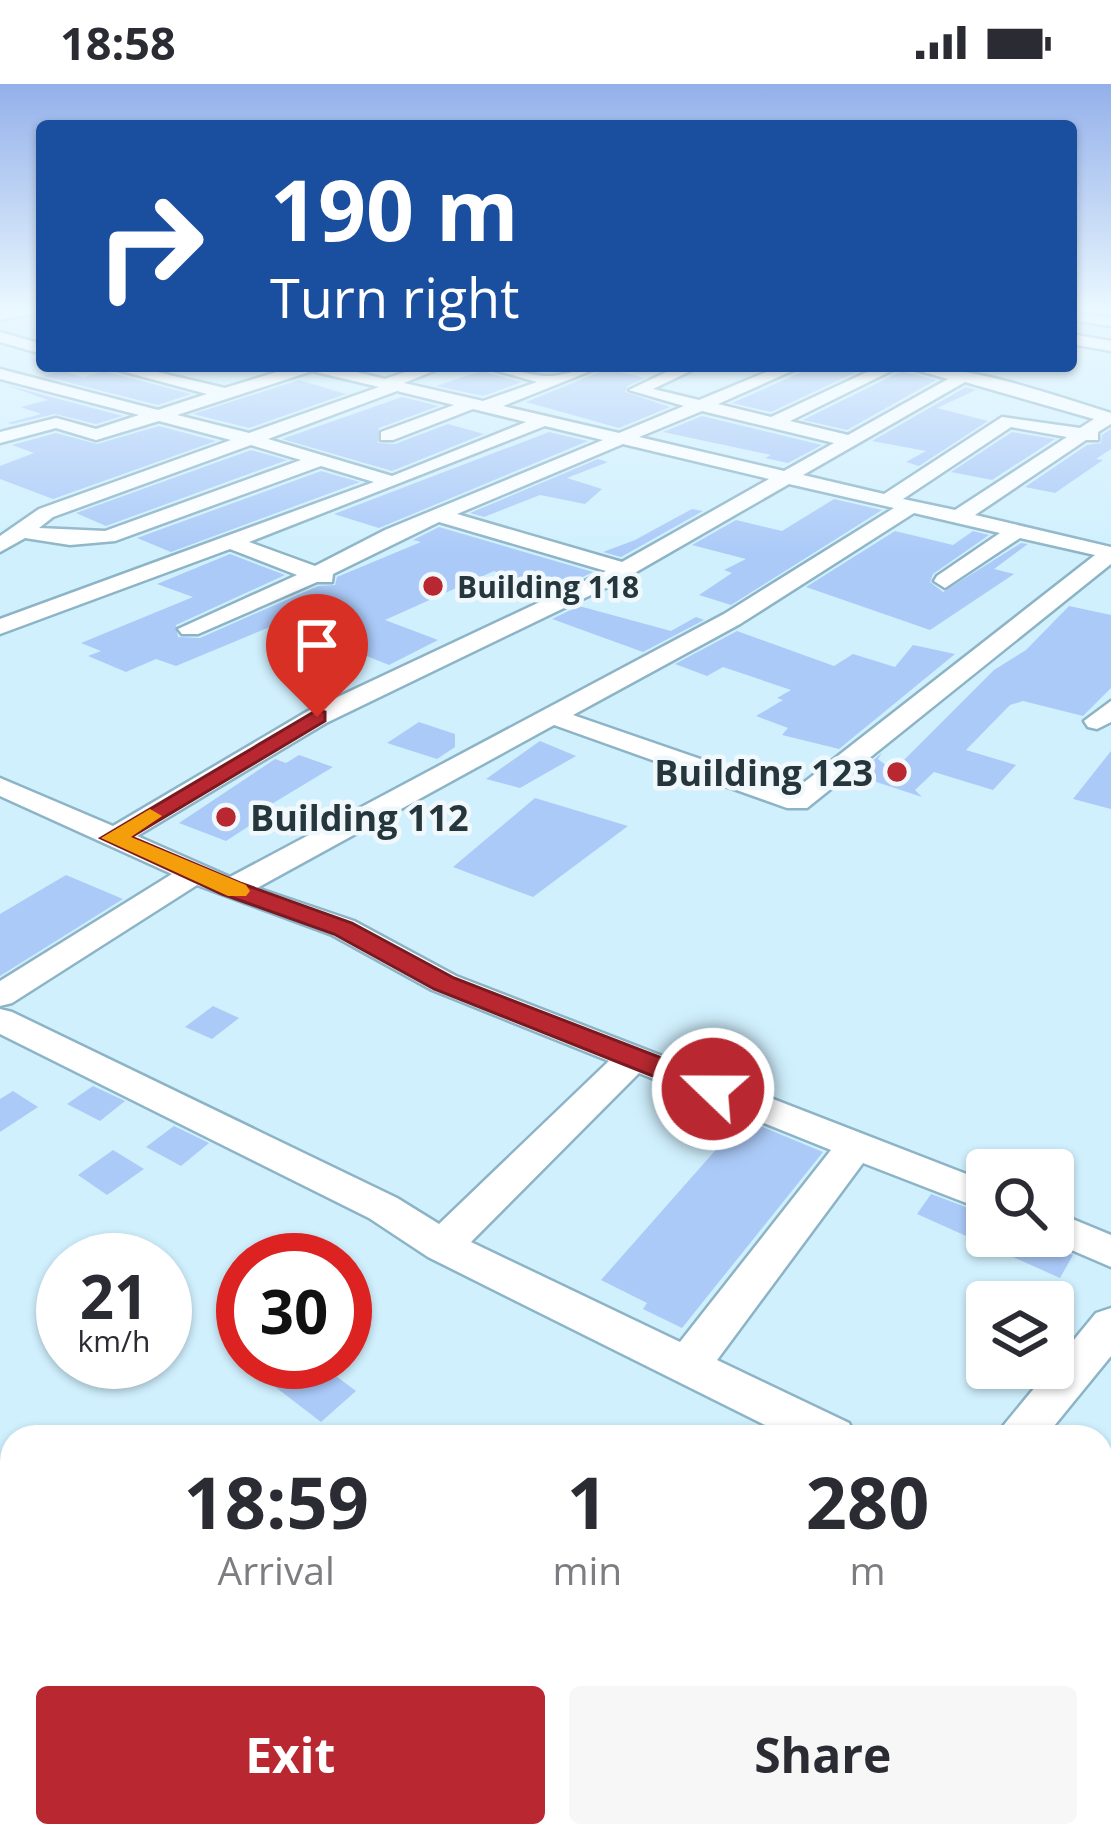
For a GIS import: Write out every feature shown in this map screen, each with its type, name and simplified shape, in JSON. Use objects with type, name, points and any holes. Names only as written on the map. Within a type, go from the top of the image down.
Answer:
[{"type":"street","points":[[61,390],[162,412],[393,482]]},
{"type":"street","points":[[212,390],[224,393]]},
{"type":"street","points":[[0,438],[56,423],[96,435],[233,390]]},
{"type":"street","points":[[0,546],[46,513],[376,390]]},
{"type":"street","points":[[411,390],[1111,553],[797,802],[552,716]]},
{"type":"street","points":[[387,436],[525,390]]},
{"type":"street","points":[[644,390],[854,442]]},
{"type":"street","points":[[190,629],[320,576],[438,515],[736,390]]},
{"type":"street","points":[[772,423],[842,390]]},
{"type":"street","points":[[113,838],[317,717],[624,569],[940,390]]},
{"type":"street","points":[[1009,390],[1110,419]]},
{"type":"street","points":[[960,516],[1110,419]]},
{"type":"street","points":[[231,889],[732,620],[1008,421],[1111,440]]},
{"type":"street","points":[[0,626],[232,543],[540,422]]},
{"type":"street","points":[[20,531],[70,539],[107,537],[320,460]]},
{"type":"street","points":[[111,490],[175,513]]},
{"type":"street","points":[[438,515],[624,569]]},
{"type":"street","points":[[945,581],[1017,531]]},
{"type":"street","points":[[232,543],[320,576]]},
{"type":"street","points":[[0,786],[231,889],[343,928],[444,983],[966,1188]]},
{"type":"street","points":[[0,996],[195,873]]},
{"type":"street","points":[[0,1020],[383,1208],[442,1246],[808,1425]]},
{"type":"street","points":[[442,1246],[634,1057]]},
{"type":"street","points":[[687,1366],[857,1144]]},
{"type":"street","points":[[1074,1235],[1111,1252]]},
{"type":"street","points":[[1027,1425],[1111,1325]]},
{"type":"building","points":[[21,390],[123,416],[96,424],[55,414],[8,423],[41,414],[21,407],[48,400]]},
{"type":"building","points":[[99,390],[191,394],[158,405]]},
{"type":"building","points":[[267,390],[346,394],[249,428],[193,414]]},
{"type":"building","points":[[456,390],[499,390],[483,396]]},
{"type":"building","points":[[555,390],[626,390],[670,407],[619,428],[526,402]]},
{"type":"building","points":[[761,390],[817,390],[771,412],[732,403]]},
{"type":"building","points":[[863,390],[918,390],[847,430],[803,420]]},
{"type":"building","points":[[960,390],[976,390],[937,408],[988,421],[919,466],[906,462],[926,451],[872,441]]},
{"type":"building","points":[[402,397],[439,406],[379,428],[378,443],[395,444],[448,424],[484,434],[392,471],[282,439]]},
{"type":"building","points":[[702,416],[822,445],[788,463],[765,458],[771,455],[663,432]]},
{"type":"building","points":[[159,426],[216,441],[53,499],[0,479],[0,466],[34,453],[12,445],[56,433],[97,444]]},
{"type":"building","points":[[1111,429],[1111,449],[1096,459],[1103,460],[1055,493],[1025,487],[1087,445],[1101,443],[1102,435]]},
{"type":"building","points":[[549,432],[588,441],[379,528],[334,514]]},
{"type":"building","points":[[1012,432],[1055,439],[992,480],[951,472]]},
{"type":"building","points":[[251,450],[287,460],[106,526],[76,513]]},
{"type":"building","points":[[598,459],[608,462],[567,478],[602,489],[585,504],[540,495],[484,517],[470,513]]},
{"type":"building","points":[[321,471],[360,482],[171,552],[137,538]]},
{"type":"building","points":[[834,499],[882,510],[731,605],[699,595],[732,573],[724,570],[746,559],[692,545],[736,520],[782,531]]},
{"type":"building","points":[[692,509],[703,511],[621,557],[603,552],[635,540]]},
{"type":"building","points":[[439,527],[593,572],[553,591],[494,571],[385,620],[438,640],[389,665],[282,622],[176,666],[156,659],[126,672],[88,656],[101,651],[81,643],[193,597],[157,584],[230,554],[285,575],[176,625],[178,637],[200,638],[318,586],[335,585],[337,577],[421,542],[413,540]]},
{"type":"building","points":[[895,531],[953,545],[973,531],[989,535],[933,574],[930,582],[943,592],[1021,543],[1028,544],[994,569],[1014,574],[930,630],[806,587]]},
{"type":"building","points":[[579,606],[671,631],[696,617],[704,620],[643,652],[552,619]]},
{"type":"building","points":[[1069,606],[1111,615],[1111,688],[1083,716],[1023,701],[1010,705],[966,750],[1016,765],[993,790],[934,772],[915,790],[922,797],[855,775],[882,753],[878,759],[893,771],[994,670],[1026,650]]},
{"type":"building","points":[[737,631],[834,666],[853,654],[895,667],[913,645],[955,654],[839,749],[782,735],[788,728],[756,716],[791,690],[723,667],[707,676],[675,664]]},
{"type":"building","points":[[419,722],[455,734],[455,747],[437,759],[387,743]]},
{"type":"building","points":[[540,741],[576,756],[520,788],[486,779]]},
{"type":"building","points":[[1111,751],[1111,809],[1073,799]]},
{"type":"building","points":[[299,755],[333,767],[265,808],[272,811],[226,841],[179,823],[275,759],[286,763]]},
{"type":"building","points":[[535,798],[628,826],[533,897],[453,867]]},
{"type":"building","points":[[66,875],[123,899],[0,976],[0,914]]},
{"type":"building","points":[[213,1006],[239,1018],[212,1039],[185,1027]]},
{"type":"building","points":[[93,1086],[125,1101],[100,1121],[67,1104]]},
{"type":"building","points":[[13,1091],[38,1107],[0,1132],[0,1099]]},
{"type":"building","points":[[743,1119],[823,1152],[682,1328],[643,1309],[647,1303],[601,1280]]},
{"type":"building","points":[[174,1126],[209,1143],[181,1166],[146,1147]]},
{"type":"building","points":[[113,1150],[144,1169],[107,1195],[78,1175]]},
{"type":"building","points":[[931,1194],[966,1207],[966,1236],[917,1214]]},
{"type":"building","points":[[1013,1257],[1072,1257],[1060,1278]]},
{"type":"building","points":[[278,1389],[356,1391],[321,1422]]},
{"type":"slow traffic","points":[[150,816],[113,838],[237,891]]},
{"type":"place","name":"Building 118","points":[[433,586]]},
{"type":"place","name":"Building 123","points":[[897,772]]},
{"type":"place","name":"Building 112","points":[[226,817]]},
{"type":"route","points":[[317,717],[113,838],[231,889],[343,928],[444,983],[713,1089]]}]
